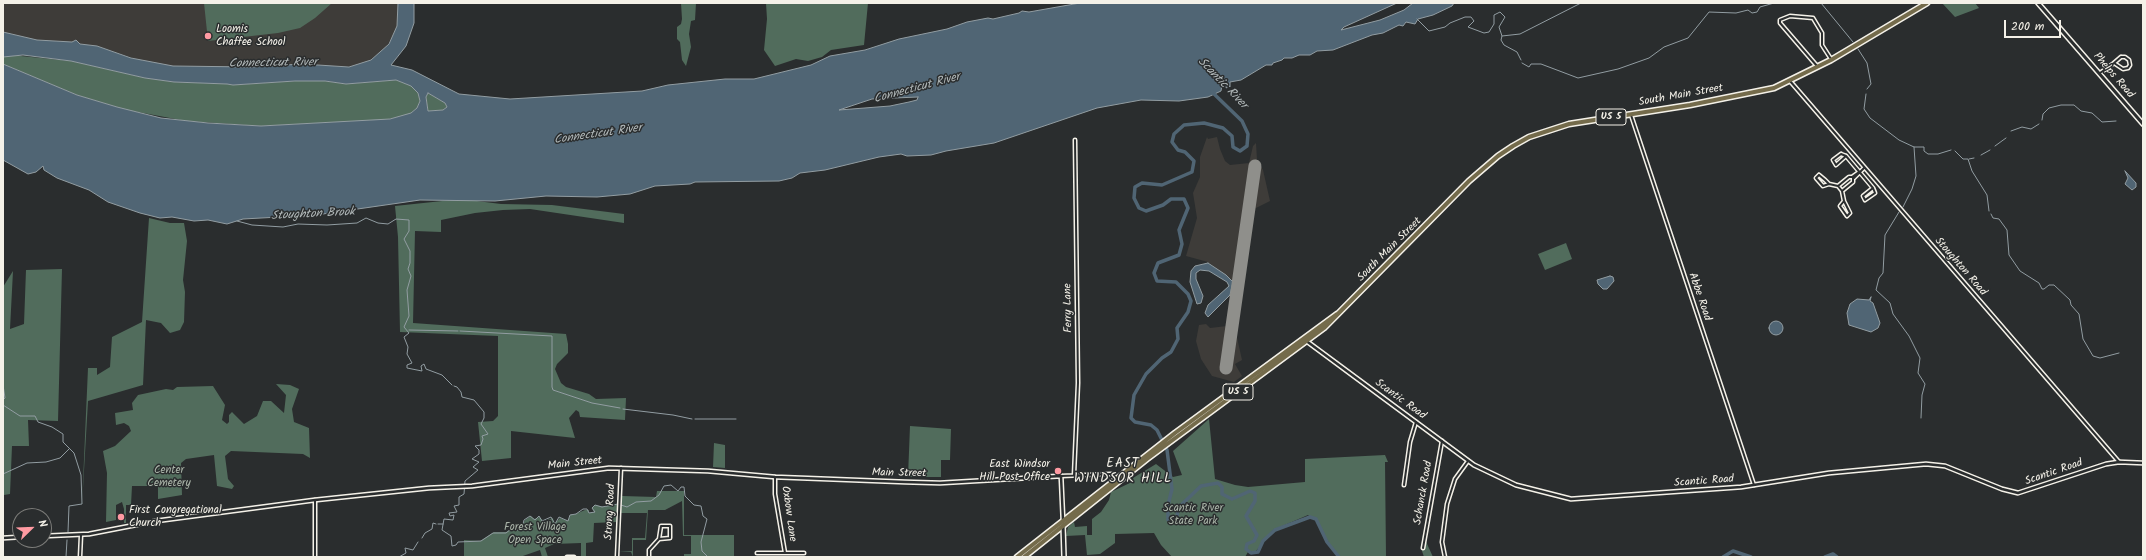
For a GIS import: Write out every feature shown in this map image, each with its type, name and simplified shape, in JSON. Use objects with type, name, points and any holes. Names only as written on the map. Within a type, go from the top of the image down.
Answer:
[{"type":"highway","name":"South Main Street","points":[[1305,340],[1343,310],[1473,178],[1498,156],[1528,137],[1569,124],[1768,90],[1790,82],[1831,60],[1927,3]]},
{"type":"highway","name":"US 5","points":[[1024,557],[1168,441],[1305,340]]},
{"type":"highway","name":"US 5","points":[[1017,557],[1063,520],[1159,448]]},
{"type":"main road","name":"Phelps Road","points":[[2038,3],[2143,124]]},
{"type":"main road","points":[[1063,520],[1064,557]]},
{"type":"street","points":[[1818,67],[1780,23],[1780,20],[1790,16],[1813,18],[1822,33],[1822,46],[1831,60]]},
{"type":"street","points":[[2099,74],[2114,62],[2124,56],[2129,60],[2130,64],[2126,69],[2114,62]]},
{"type":"street","name":"Stoughton Road","points":[[1790,82],[2119,462]]},
{"type":"street","name":"Abbe Road","points":[[1630,114],[1754,485]]},
{"type":"street","name":"Ferry Lane","points":[[1074,475],[1078,383],[1075,140]]},
{"type":"street","points":[[1846,156],[1836,165],[1833,162],[1841,154],[1846,156],[1860,172],[1873,188],[1875,193],[1865,200],[1863,196],[1873,188]]},
{"type":"street","points":[[1838,186],[1853,178],[1864,168]]},
{"type":"street","points":[[1829,184],[1823,186],[1816,176],[1819,175],[1829,184],[1838,186],[1842,191],[1844,201],[1850,213],[1848,216],[1840,206],[1844,201]]},
{"type":"street","points":[[1842,191],[1853,182],[1853,178]]},
{"type":"street","name":"Scantic Road","points":[[1305,340],[1468,461],[1488,473],[1516,485],[1571,499],[1754,485],[1829,473],[1930,464],[1945,466],[2010,492],[2018,493],[2099,466],[2119,462],[2143,463]]},
{"type":"street","points":[[1404,485],[1410,442],[1416,421]]},
{"type":"street","name":"Schanck Road","points":[[1423,548],[1442,441]]},
{"type":"street","points":[[1445,557],[1442,542],[1447,504],[1455,479],[1468,461]]},
{"type":"street","name":"Main Street","points":[[52,536],[81,535],[156,521],[315,500],[429,488],[465,487],[582,470],[621,468],[719,472],[775,477],[940,483],[1111,474]]},
{"type":"street","name":"Strong Road","points":[[616,557],[621,468]]},
{"type":"street","points":[[1061,476],[1063,520]]},
{"type":"street","name":"Oxbow Lane","points":[[775,477],[775,494],[785,553]]},
{"type":"street","points":[[315,500],[315,557]]},
{"type":"street","points":[[649,557],[650,547],[659,539],[670,538],[670,526],[661,526],[659,539]]},
{"type":"street","points":[[80,557],[81,535]]},
{"type":"street","points":[[757,553],[804,553]]},
{"type":"street","points":[[567,557],[574,557]]},
{"type":"shaded area","name":"Loomis Chaffee School","points":[[3,3],[398,3],[399,16],[396,31],[386,47],[372,59],[356,66],[333,67],[302,64],[251,67],[189,67],[170,66],[136,59],[97,46],[80,44],[76,40],[72,42],[37,40],[3,32]]},
{"type":"shaded area","points":[[1207,137],[1208,139],[1217,137],[1225,161],[1230,165],[1249,163],[1253,146],[1256,143],[1257,160],[1263,170],[1270,201],[1252,210],[1236,333],[1242,360],[1235,364],[1242,376],[1234,382],[1212,376],[1201,359],[1196,341],[1199,325],[1206,324],[1210,328],[1227,326],[1235,283],[1208,262],[1186,256],[1197,218],[1193,193],[1200,177],[1200,157]]},
{"type":"green space","points":[[204,3],[332,3],[315,18],[300,28],[278,33],[208,41]]},
{"type":"green space","points":[[681,3],[696,3],[695,20],[691,21],[689,34],[691,47],[686,66],[682,60],[680,42],[677,39],[677,27],[681,24],[682,19]]},
{"type":"green space","points":[[766,3],[868,3],[864,45],[831,50],[822,57],[808,61],[796,59],[775,66],[764,50],[767,19]]},
{"type":"green space","points":[[1942,3],[1975,3],[1979,8],[1955,17]]},
{"type":"green space","points":[[11,55],[71,61],[145,78],[174,82],[233,85],[295,81],[325,81],[346,84],[396,80],[411,86],[418,93],[420,101],[417,108],[409,115],[384,120],[261,126],[186,121],[127,110],[77,95],[3,64],[3,57]]},
{"type":"green space","points":[[428,93],[445,103],[447,107],[443,110],[428,111],[426,97]]},
{"type":"green space","points":[[461,199],[501,204],[552,205],[624,214],[624,223],[530,209],[503,210],[475,213],[441,220],[441,232],[415,231],[413,323],[566,334],[568,353],[557,364],[555,369],[561,383],[566,387],[589,394],[596,399],[626,398],[625,420],[580,417],[579,412],[576,410],[569,418],[575,438],[511,431],[511,458],[482,461],[478,422],[493,421],[498,416],[498,336],[400,332],[398,237],[395,206]]},
{"type":"green space","points":[[149,218],[170,223],[184,223],[187,241],[183,280],[185,292],[184,322],[180,330],[170,333],[161,323],[146,320],[143,385],[88,401],[82,505],[88,368],[97,368],[97,375],[110,367],[112,337],[142,322]]},
{"type":"green space","points":[[1566,243],[1572,259],[1545,270],[1538,254]]},
{"type":"green space","points":[[62,269],[58,421],[28,420],[29,446],[12,446],[10,494],[4,495],[3,535],[3,287],[13,271],[10,329],[24,324],[26,270]]},
{"type":"green space","name":"Center Cemetery","points":[[276,384],[290,385],[299,389],[292,409],[294,422],[309,428],[310,458],[303,454],[231,451],[225,456],[228,479],[234,486],[232,489],[217,486],[214,455],[186,459],[181,463],[182,495],[158,499],[158,486],[132,486],[131,505],[126,505],[126,523],[124,523],[124,509],[122,502],[116,505],[116,520],[106,522],[107,473],[103,451],[115,446],[131,431],[129,426],[124,423],[116,425],[115,413],[133,410],[132,403],[138,395],[166,389],[173,390],[177,387],[213,386],[225,405],[222,420],[227,424],[229,422],[229,415],[232,412],[244,424],[257,416],[263,401],[271,401],[284,413],[286,395]]},
{"type":"green space","name":"Scantic River State Park","points":[[1209,419],[1215,479],[1235,485],[1248,487],[1305,482],[1305,459],[1385,455],[1388,462],[1385,462],[1386,557],[1337,557],[1317,522],[1308,515],[1273,530],[1256,551],[1248,552],[1245,557],[1172,557],[1161,545],[1154,533],[1115,534],[1115,543],[1100,554],[1087,555],[1085,535],[1066,536],[1068,527],[1074,522],[1075,527],[1087,526],[1087,535],[1092,535],[1092,519],[1101,512],[1109,500],[1111,492],[1134,481],[1133,478],[1156,464],[1173,477],[1182,475],[1173,451]]},
{"type":"green space","points":[[910,426],[951,429],[950,460],[941,460],[941,477],[908,477]]},
{"type":"green space","points":[[714,443],[725,445],[725,468],[713,467]]},
{"type":"green space","points":[[657,491],[684,491],[684,535],[734,535],[734,557],[684,557],[684,554],[691,554],[691,536],[683,536],[682,501],[665,510],[648,510],[646,540],[633,540],[633,557],[631,552],[619,552],[632,551],[632,538],[645,538],[647,513],[621,513],[622,496],[656,497]]},
{"type":"green space","name":"Forest Village Open Space","points":[[608,504],[617,505],[616,522],[594,523],[593,542],[586,543],[586,557],[581,557],[581,543],[554,544],[545,548],[548,557],[542,557],[540,550],[520,557],[464,557],[464,540],[480,541],[494,532],[506,532],[513,528],[518,530],[526,519],[531,516],[534,519],[539,517],[544,521],[553,518],[554,524],[560,518],[568,521],[571,514],[573,515],[585,510],[589,510],[589,513],[594,512],[592,508],[595,505],[605,507]]},
{"type":"green space","points":[[1423,535],[1433,557],[1424,557],[1421,548]]},
{"type":"water","name":"Connecticut River","points":[[398,3],[414,3],[414,23],[406,46],[391,65],[412,70],[459,94],[510,99],[642,91],[668,85],[725,79],[754,79],[811,65],[830,56],[865,50],[899,39],[947,29],[967,22],[988,18],[993,19],[1022,11],[1029,12],[1080,3],[1397,3],[1344,27],[1341,30],[1380,20],[1404,10],[1413,3],[1454,3],[1452,6],[1433,15],[1418,19],[1415,24],[1406,22],[1403,26],[1399,25],[1383,33],[1372,35],[1333,50],[1317,51],[1310,55],[1299,55],[1292,58],[1284,58],[1273,63],[1272,65],[1266,65],[1241,80],[1230,82],[1230,87],[1226,83],[1227,88],[1222,85],[1221,91],[1208,97],[1179,101],[1141,100],[1097,108],[994,143],[931,155],[907,156],[901,154],[879,157],[825,170],[800,173],[792,178],[779,181],[695,182],[690,184],[655,186],[630,194],[597,197],[546,196],[495,201],[420,200],[316,215],[243,219],[227,224],[208,220],[194,221],[172,217],[160,218],[140,213],[108,202],[89,190],[57,178],[44,170],[43,166],[36,172],[28,174],[3,160],[3,64],[77,95],[117,107],[161,118],[208,123],[261,126],[390,119],[411,113],[417,108],[420,101],[418,93],[411,86],[396,80],[346,84],[325,81],[295,81],[233,85],[174,82],[145,78],[71,61],[23,55],[3,57],[3,32],[37,40],[72,42],[76,40],[80,44],[97,46],[131,58],[173,66],[251,67],[302,64],[349,67],[371,60],[389,44],[397,26]],"holes":[[[428,93],[445,103],[447,107],[443,110],[428,111],[426,97]],[[918,97],[917,100],[890,106],[839,110],[872,99]]]},
{"type":"water","points":[[2125,171],[2136,183],[2136,187],[2132,190],[2125,184],[2128,178]]},
{"type":"water","points":[[1208,263],[1226,275],[1233,282],[1230,295],[1208,317],[1205,313],[1208,305],[1229,286],[1227,282],[1209,271],[1200,270],[1196,273],[1196,279],[1203,296],[1201,303],[1197,304],[1190,282],[1191,271],[1195,266]]},
{"type":"water","points":[[1610,276],[1613,277],[1614,281],[1607,289],[1603,289],[1598,284],[1597,280]]},
{"type":"water","points":[[1871,297],[1870,301],[1873,303],[1880,323],[1878,328],[1871,332],[1849,325],[1847,313],[1850,304],[1857,299],[1869,300]]},
{"type":"water","points":[[1773,321],[1779,321],[1783,325],[1783,331],[1779,335],[1773,335],[1769,331],[1769,325]]},
{"type":"waterway","points":[[1502,36],[1520,34],[1581,3]]},
{"type":"waterway","points":[[1522,63],[1529,67],[1531,64],[1541,64],[1578,78],[1618,69],[1649,58],[1664,47],[1688,38],[1709,12],[1736,13],[1748,10],[1752,13],[1757,12],[1760,7],[1774,3]]},
{"type":"waterway","points":[[1821,3],[1853,42]]},
{"type":"waterway","points":[[1417,19],[1429,31],[1445,27],[1450,23],[1465,17],[1471,17],[1474,21],[1468,27],[1484,33],[1489,32],[1494,24],[1494,15],[1500,12],[1505,17],[1499,27],[1502,36],[1501,40],[1504,45],[1517,52],[1521,60]]},
{"type":"waterway","points":[[1858,49],[1867,63],[1871,84],[1867,89]]},
{"type":"waterway","name":"Scantic River","points":[[1212,92],[1242,121],[1248,134],[1247,146],[1240,151],[1233,147],[1232,136],[1223,128],[1204,123],[1184,125],[1174,134],[1172,142],[1178,150],[1185,152],[1194,161],[1192,172],[1162,185],[1142,183],[1135,187],[1134,198],[1139,208],[1146,211],[1163,205],[1171,199],[1184,199],[1188,208],[1179,230],[1182,244],[1179,255],[1158,263],[1154,273],[1157,281],[1176,282],[1188,294],[1191,301],[1188,312],[1177,328],[1178,339],[1171,352],[1162,358],[1146,374],[1134,395],[1131,418],[1135,422],[1151,425],[1157,430],[1167,450],[1172,489],[1168,505],[1168,520],[1177,518],[1178,508],[1201,486],[1218,483],[1222,487],[1222,494],[1232,499],[1250,491],[1255,493],[1255,501],[1246,516],[1257,535],[1254,541],[1247,544],[1246,549],[1251,553],[1258,552],[1263,541],[1275,530],[1310,517],[1316,519],[1327,542],[1339,557]]},
{"type":"waterway","points":[[1866,94],[1864,109],[1870,118],[1899,140],[1914,147],[1924,147],[1924,151],[1928,154],[1938,154],[1951,150]]},
{"type":"waterway","points":[[2042,120],[2043,114],[2049,108],[2061,105],[2074,105],[2081,111],[2092,113],[2102,122],[2116,121]]},
{"type":"waterway","points":[[2011,131],[2022,127],[2031,129],[2039,124]]},
{"type":"waterway","points":[[1995,146],[2006,138]]},
{"type":"waterway","points":[[1903,207],[1912,189],[1916,176],[1914,147]]},
{"type":"waterway","points":[[1981,155],[1990,150]]},
{"type":"waterway","points":[[1955,151],[1963,159],[1968,159],[1972,171],[1987,195],[1989,211]]},
{"type":"waterway","points":[[1969,159],[1974,158]]},
{"type":"waterway","points":[[1899,212],[1885,235],[1883,273],[1879,278],[1876,290],[1890,303],[1893,314],[1909,336],[1920,358],[1918,373],[1925,384],[1922,395],[1921,418]]},
{"type":"waterway","points":[[1991,214],[1993,218],[1999,219],[2007,230],[2009,255],[2020,271],[2039,283],[2042,289],[2049,285],[2054,285],[2070,300],[2071,305],[2079,314],[2083,339],[2093,356],[2100,358],[2119,353]]},
{"type":"waterway","name":"Stoughton Brook","points":[[237,221],[252,225],[283,227],[298,224],[327,225],[357,223],[366,218],[378,223],[388,224],[396,219],[409,220],[409,231],[404,239],[410,251],[410,263],[408,269],[411,276],[407,290],[409,316],[404,327],[409,333],[404,337],[408,347],[407,354],[412,363],[407,365],[407,368],[422,371],[421,366],[424,364],[426,369],[442,375],[452,385]]},
{"type":"waterway","points":[[409,330],[458,331]]},
{"type":"waterway","points":[[460,331],[552,336],[553,390],[592,403],[620,408]]},
{"type":"waterway","points":[[3,385],[5,398],[3,400]]},
{"type":"waterway","points":[[454,386],[461,392],[462,397],[474,400],[484,412],[484,418],[481,424],[488,434],[482,436],[483,439],[481,445],[475,446],[479,450],[479,454],[472,459],[479,462],[473,467],[478,470],[465,481],[464,494],[459,497],[459,505],[454,506],[457,512],[449,513],[450,516],[454,515],[453,520],[444,519],[442,530],[451,536],[452,546],[456,545],[458,542],[481,541],[493,533],[506,533],[511,529],[518,530],[520,525],[523,524],[524,520],[530,516],[535,520],[539,516],[542,521],[551,517],[555,524],[559,517],[568,521],[570,515],[576,514],[583,509],[587,509],[589,513],[595,512],[592,508],[595,505],[602,507],[618,504]]},
{"type":"waterway","points":[[3,405],[20,416],[35,416],[38,422],[52,427],[63,434],[63,442],[74,453],[81,475],[82,504],[69,506],[68,532]]},
{"type":"waterway","points":[[623,409],[673,415],[692,419]]},
{"type":"waterway","points":[[695,419],[736,419]]},
{"type":"waterway","points":[[3,474],[27,463],[46,462],[60,458],[69,449]]},
{"type":"waterway","points":[[621,505],[627,507],[636,502],[651,501],[659,495],[664,486],[671,485],[678,491],[681,487],[684,487],[685,496],[694,505],[701,506],[703,516],[707,519],[701,542],[702,551],[708,557]]},
{"type":"waterway","name":"Stoughton Brook","points":[[422,538],[425,533],[432,529],[433,523],[436,524]]},
{"type":"waterway","name":"Stoughton Brook","points":[[438,524],[443,524]]},
{"type":"waterway","points":[[66,557],[67,540]]},
{"type":"waterway","name":"Stoughton Brook","points":[[399,557],[406,553],[405,548],[413,550],[418,542]]},
{"type":"waterway","name":"Scantic River","points":[[1723,557],[1733,551],[1751,557]]},
{"type":"waterway","name":"Scantic River","points":[[1825,557],[1833,554],[1837,557]]},
{"type":"runway","points":[[1226,368],[1255,166]]},
{"type":"place","name":"Loomis Chaffee School","points":[[208,36]]},
{"type":"place","name":"East Windsor Hill Post Office","points":[[1058,471]]},
{"type":"place","name":"First Congregational Church","points":[[121,517]]},
{"type":"district","name":"EAST WINDSOR HILL","points":[[1123,472]]}]
